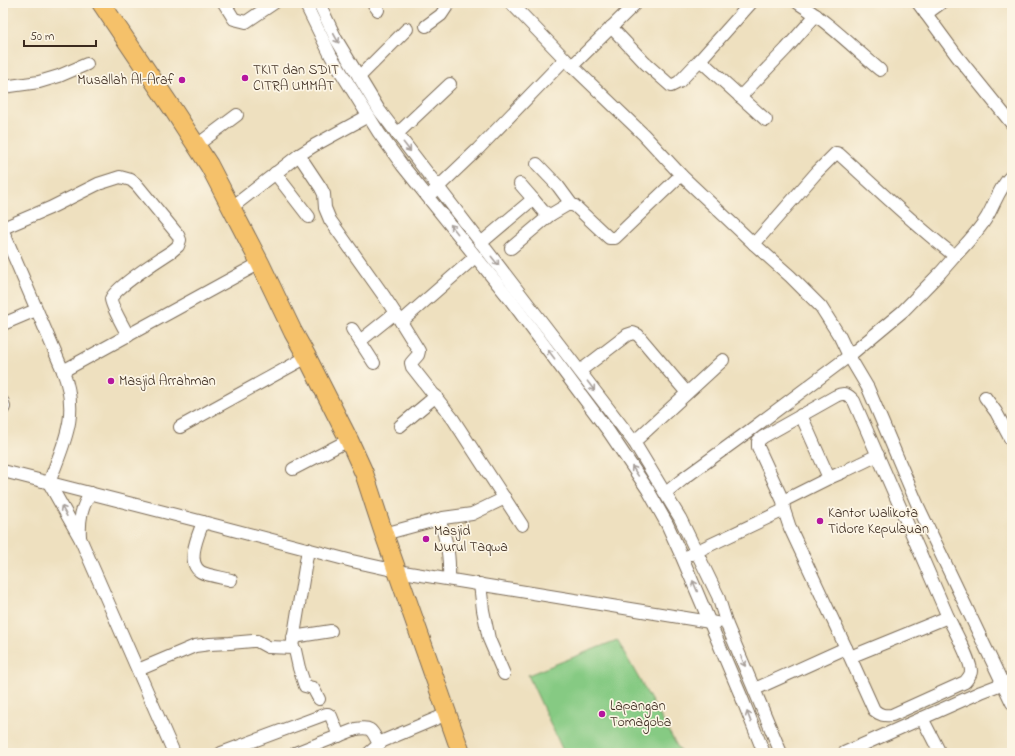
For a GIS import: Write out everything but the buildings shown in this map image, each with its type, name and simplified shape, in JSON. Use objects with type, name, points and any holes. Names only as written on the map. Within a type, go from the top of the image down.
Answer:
[{"type":"highway","points":[[101,3],[209,165],[349,440],[366,480],[461,753]]},
{"type":"street","points":[[224,3],[234,19],[246,22],[274,3]]},
{"type":"street","points":[[304,3],[331,56],[368,116],[402,165],[509,298],[609,432],[648,490],[668,524],[764,753]]},
{"type":"street","points":[[319,3],[336,39],[379,110],[634,442],[666,493],[697,551],[718,596],[728,625],[781,753]]},
{"type":"street","points":[[426,26],[440,14],[449,3]]},
{"type":"street","points":[[510,3],[568,63],[644,135],[681,175],[790,276],[821,307],[840,337],[849,356],[868,388],[918,506],[1008,682],[1012,703]]},
{"type":"street","points":[[611,27],[645,63],[671,86],[679,82],[751,3]]},
{"type":"street","points":[[798,3],[816,15],[880,70]]},
{"type":"street","points":[[918,3],[957,56],[1012,124]]},
{"type":"street","points":[[926,14],[941,3]]},
{"type":"street","points":[[427,196],[439,187],[568,63],[611,27],[635,4]]},
{"type":"street","points":[[740,97],[816,15]]},
{"type":"street","points":[[359,77],[407,29]]},
{"type":"street","points":[[700,60],[766,120]]},
{"type":"street","points":[[3,87],[39,82],[59,76],[87,64]]},
{"type":"street","points":[[397,134],[450,84]]},
{"type":"street","points":[[197,145],[238,115]]},
{"type":"street","points":[[231,208],[315,144],[368,116]]},
{"type":"street","points":[[754,244],[817,172],[836,153],[880,190],[920,228],[955,256]]},
{"type":"street","points":[[299,156],[324,194],[325,208],[330,220],[398,317],[419,352],[412,361],[411,365],[453,419],[522,525]]},
{"type":"street","points":[[537,164],[558,186],[572,205],[609,238],[613,239],[681,175]]},
{"type":"street","points":[[275,173],[309,217]]},
{"type":"street","points":[[666,493],[849,356],[903,311],[976,233],[1005,182],[1012,175]]},
{"type":"street","points":[[128,336],[111,302],[112,294],[178,246],[180,240],[178,235],[131,180],[120,178],[98,184],[3,229],[36,310],[68,382],[71,401],[71,414],[68,430],[49,483],[80,538],[174,753]]},
{"type":"street","points":[[520,184],[543,211],[550,215]]},
{"type":"street","points":[[481,243],[532,199]]},
{"type":"street","points":[[511,248],[550,215],[563,206],[572,205]]},
{"type":"street","points":[[360,341],[398,317],[475,257]]},
{"type":"street","points":[[64,371],[260,263]]},
{"type":"street","points":[[3,324],[36,310]]},
{"type":"street","points":[[352,329],[374,363]]},
{"type":"street","points":[[580,371],[627,335],[633,333],[638,335],[687,393]]},
{"type":"street","points":[[180,427],[307,357]]},
{"type":"street","points":[[634,442],[723,360]]},
{"type":"street","points":[[842,393],[846,394],[854,401],[971,667],[971,672],[965,682],[892,714],[884,716],[874,710],[794,535],[784,505],[758,447],[758,441],[763,437],[801,415],[842,393]]},
{"type":"street","points":[[400,426],[436,396]]},
{"type":"street","points":[[985,397],[996,412],[1012,442]]},
{"type":"street","points":[[3,402],[3,409]]},
{"type":"street","points":[[801,415],[829,478]]},
{"type":"street","points":[[293,469],[349,440]]},
{"type":"street","points":[[682,557],[697,551],[784,505],[829,478],[878,455]]},
{"type":"street","points":[[3,471],[352,561],[397,571],[728,625]]},
{"type":"street","points":[[80,538],[80,516],[85,502],[91,493]]},
{"type":"street","points":[[384,534],[439,519],[472,514],[505,498]]},
{"type":"street","points":[[439,519],[450,558],[449,579]]},
{"type":"street","points":[[203,522],[192,556],[195,564],[200,572],[231,580]]},
{"type":"street","points":[[308,549],[293,642],[305,686],[313,688],[319,699]]},
{"type":"street","points":[[480,584],[483,610],[489,639],[504,674]]},
{"type":"street","points":[[755,689],[848,652],[948,617]]},
{"type":"street","points":[[138,670],[195,646],[230,644],[253,640],[268,647],[293,642],[331,631]]},
{"type":"street","points":[[844,753],[981,692],[1008,682]]},
{"type":"street","points":[[221,753],[326,714],[330,714],[339,736]]},
{"type":"street","points":[[369,753],[379,744],[447,714]]},
{"type":"street","points":[[922,718],[940,753]]},
{"type":"street","points":[[295,753],[356,729],[365,727],[373,733],[379,744]]},
{"type":"green space","name":"Lapangan Tomagoba","points":[[617,640],[681,753],[564,753],[528,675]]},
{"type":"place","name":"TKIT dan SDIT CITRA UMMAT","points":[[245,78]]},
{"type":"place","name":"Musallah Al-Araf","points":[[182,80]]},
{"type":"place","name":"Masjid Arrahman","points":[[111,381]]},
{"type":"place","name":"Kantor Walikota Tidore Kepulauan","points":[[820,521]]},
{"type":"place","name":"Masjid Nurul Taqwa","points":[[426,539]]},
{"type":"place","name":"Lapangan Tomagoba","points":[[602,714]]}]
